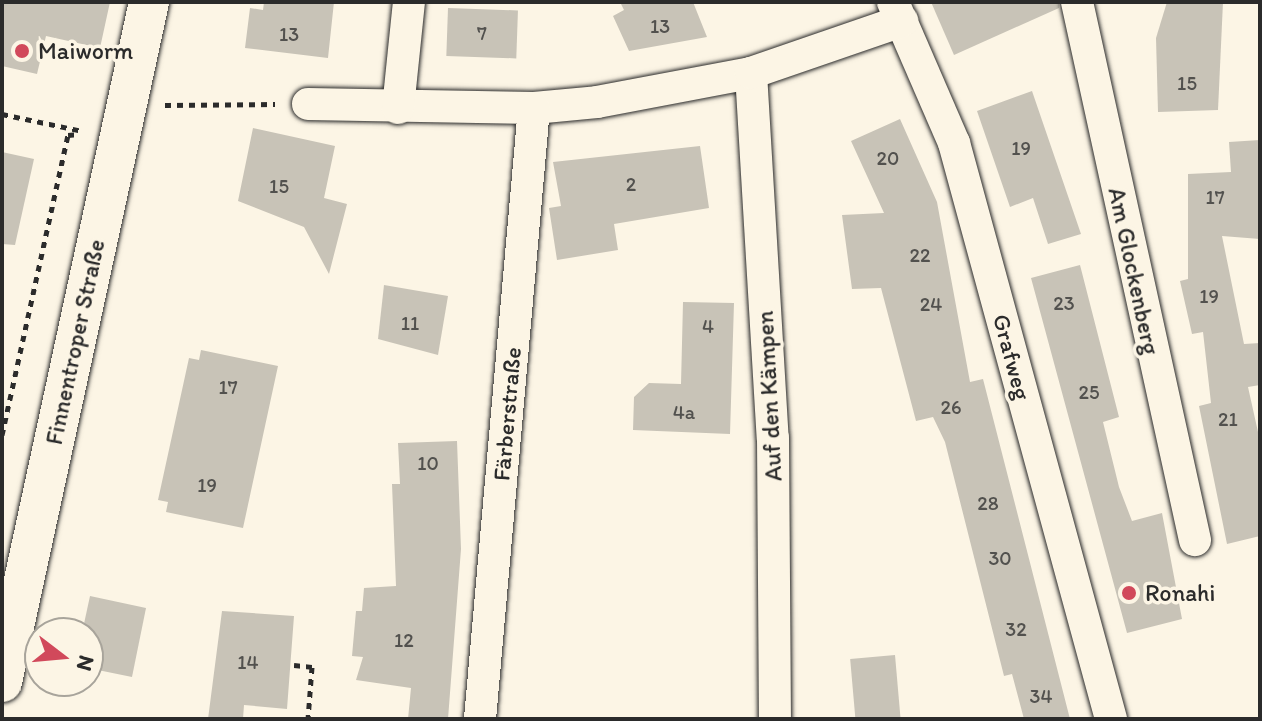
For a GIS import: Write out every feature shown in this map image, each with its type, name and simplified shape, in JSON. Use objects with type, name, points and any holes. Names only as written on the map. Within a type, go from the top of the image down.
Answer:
[{"type":"street","name":"Finnentroper Straße","points":[[2,682],[15,563],[149,2]]},
{"type":"street","points":[[398,108],[409,2]]},
{"type":"street","name":"Am Glockenberg","points":[[1077,2],[1195,540]]},
{"type":"street","points":[[308,104],[398,108],[534,108],[751,73],[898,12]]},
{"type":"street","name":"Grafweg","points":[[898,12],[954,143],[1111,719]]},
{"type":"street","name":"Auf den Kämpen","points":[[751,73],[773,438],[775,719]]},
{"type":"street","name":"Färberstraße","points":[[480,719],[534,108]]},
{"type":"path","points":[[126,105],[308,104]]},
{"type":"path","points":[[2,114],[89,133],[68,135],[2,435]]},
{"type":"path","points":[[294,665],[312,667],[308,719]]},
{"type":"building","points":[[2,2],[110,2],[100,48],[46,36],[37,74],[2,66]]},
{"type":"building","points":[[264,2],[334,2],[328,58],[245,48],[250,8],[263,10]]},
{"type":"building","points":[[620,2],[693,2],[707,37],[629,51],[613,16],[624,10]]},
{"type":"building","points":[[931,2],[1059,2],[1059,8],[954,55]]},
{"type":"building","points":[[1167,2],[1223,2],[1218,110],[1158,112],[1156,38]]},
{"type":"building","points":[[448,8],[518,10],[516,58],[446,56]]},
{"type":"building","points":[[1032,91],[1081,234],[1048,244],[1033,198],[1010,207],[977,111]]},
{"type":"building","points":[[900,119],[937,202],[970,382],[983,379],[1070,719],[1024,719],[1012,674],[1004,676],[945,442],[933,417],[916,421],[881,288],[852,289],[842,215],[884,213],[851,141]]},
{"type":"building","points":[[253,128],[335,146],[324,198],[347,204],[329,274],[304,227],[238,201]]},
{"type":"building","points":[[1260,140],[1260,239],[1222,236],[1244,344],[1260,343],[1260,385],[1248,387],[1260,441],[1260,536],[1227,544],[1199,406],[1211,403],[1203,332],[1192,334],[1180,281],[1188,279],[1188,174],[1231,172],[1229,142]]},
{"type":"building","points":[[700,146],[709,208],[614,224],[618,250],[557,260],[549,208],[561,206],[553,162]]},
{"type":"building","points":[[2,152],[34,159],[15,245],[2,244]]},
{"type":"building","points":[[1080,265],[1119,417],[1103,422],[1119,487],[1132,521],[1162,513],[1182,619],[1127,633],[1031,278]]},
{"type":"building","points":[[384,285],[448,296],[438,355],[378,339]]},
{"type":"building","points":[[683,302],[734,303],[730,434],[633,430],[634,397],[649,383],[681,384]]},
{"type":"building","points":[[201,350],[278,366],[243,528],[166,512],[168,502],[158,500],[189,358],[199,360]]},
{"type":"building","points":[[457,441],[461,549],[448,719],[408,719],[411,688],[356,680],[363,657],[352,656],[356,611],[362,611],[364,588],[396,586],[392,484],[400,484],[398,443]]},
{"type":"building","points":[[90,596],[146,608],[132,677],[104,671],[104,617],[85,617]]},
{"type":"building","points":[[222,611],[294,616],[287,709],[244,705],[243,719],[208,719]]},
{"type":"building","points":[[895,655],[901,719],[855,719],[850,659]]},
{"type":"place","name":"Maiworm","points":[[22,51]]},
{"type":"place","name":"Ronahi","points":[[1129,593]]}]
